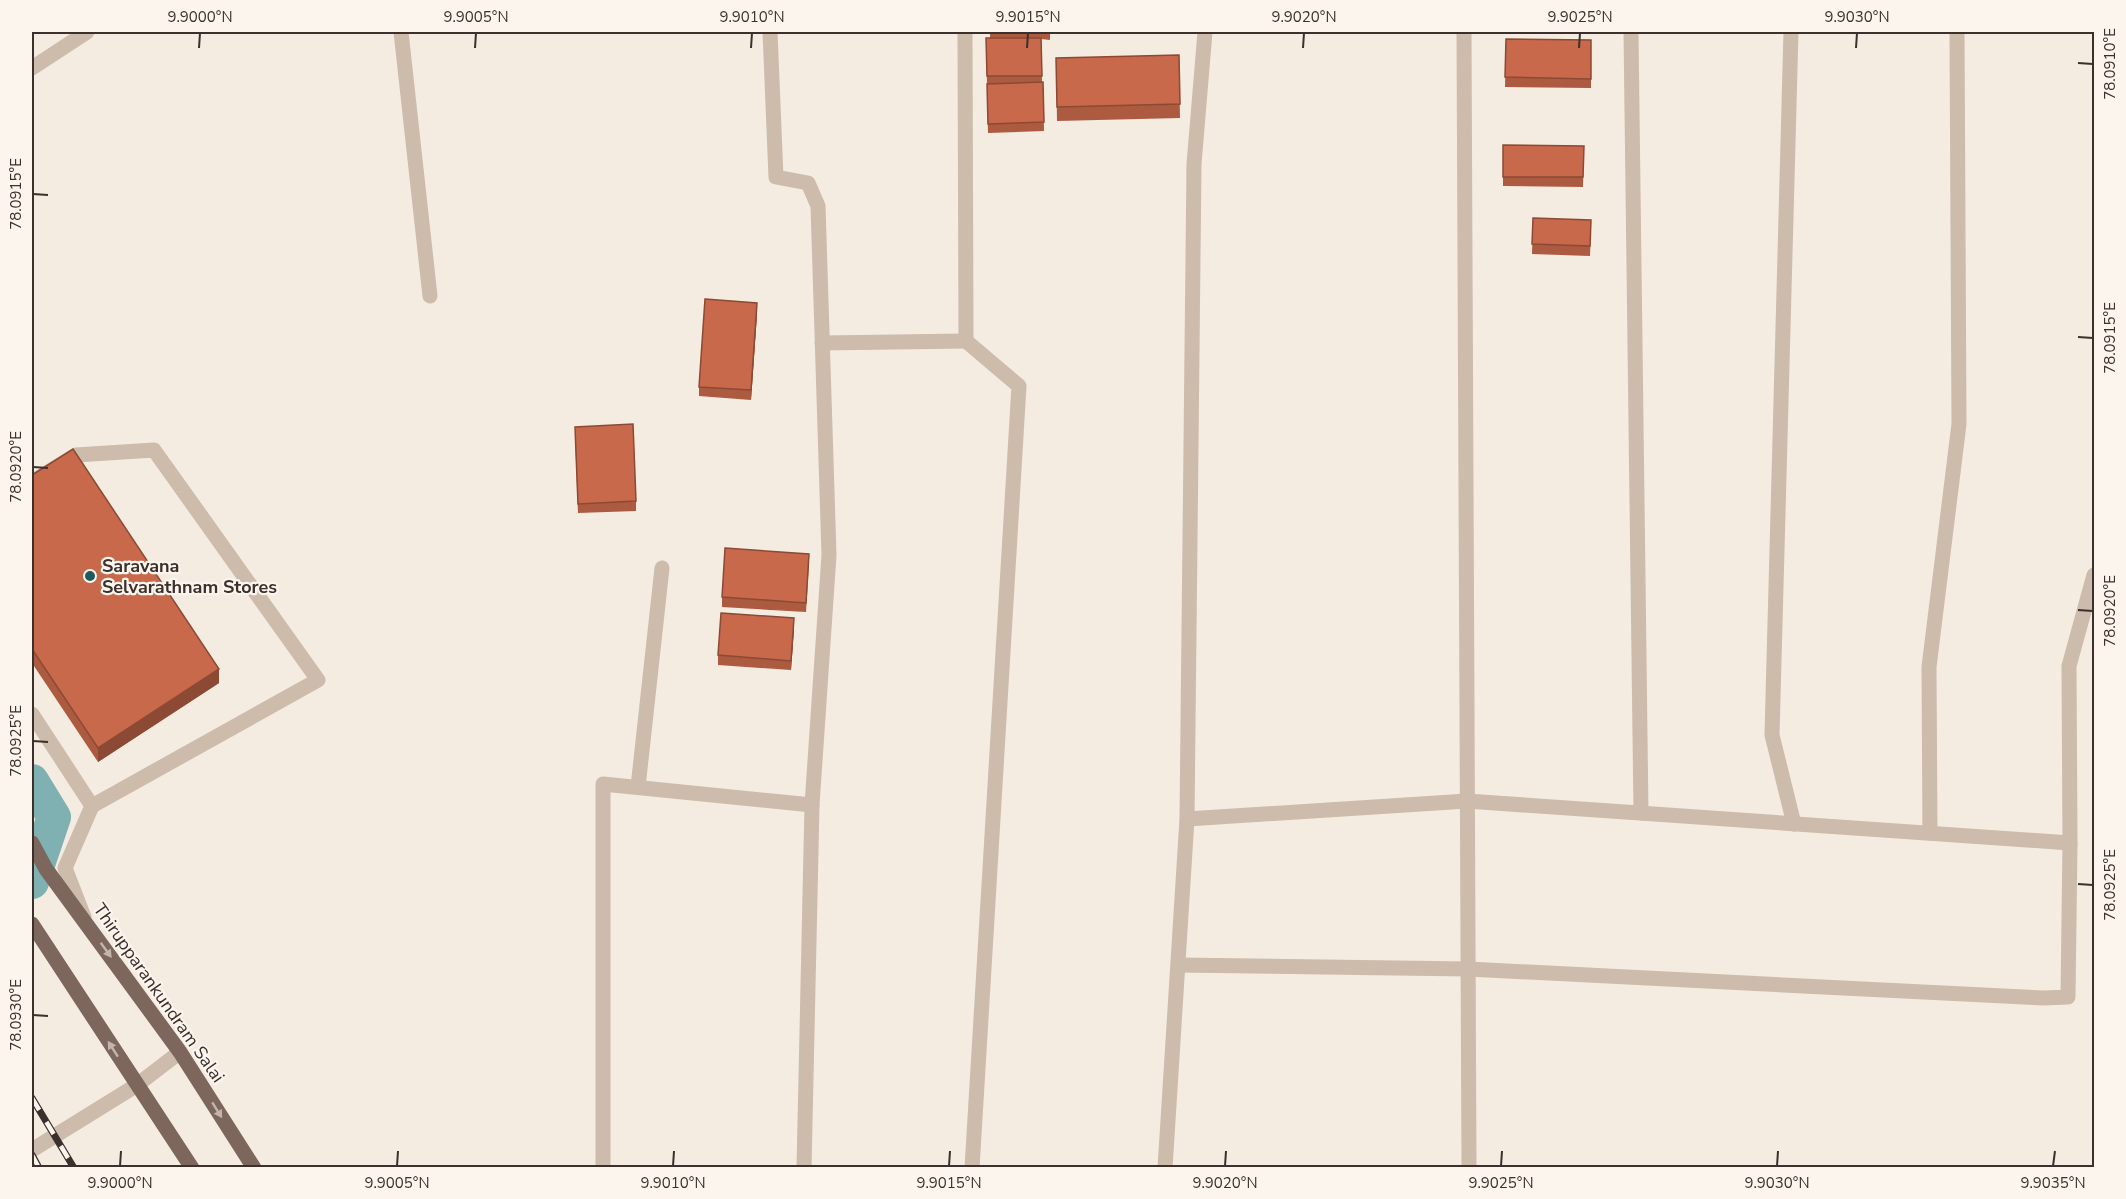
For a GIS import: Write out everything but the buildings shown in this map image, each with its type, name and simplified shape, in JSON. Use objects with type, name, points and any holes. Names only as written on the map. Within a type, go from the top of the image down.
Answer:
[{"type":"main road","name":"Thirupparankundram Salai","points":[[32,843],[46,869],[180,1052],[254,1167]]},
{"type":"main road","points":[[32,924],[192,1167]]},
{"type":"street","points":[[32,68],[87,32]]},
{"type":"street","points":[[401,32],[430,296]]},
{"type":"street","points":[[771,32],[776,177],[808,183],[818,206],[829,555],[812,805],[804,1167]]},
{"type":"street","points":[[965,32],[966,341]]},
{"type":"street","points":[[1165,1167],[1187,819],[1194,164],[1205,32]]},
{"type":"street","points":[[1464,32],[1469,1167]]},
{"type":"street","points":[[1631,32],[1641,813]]},
{"type":"street","points":[[1791,32],[1772,735],[1794,824]]},
{"type":"street","points":[[1930,833],[1929,667],[1959,423],[1957,32]]},
{"type":"street","points":[[822,344],[966,341],[1019,386],[972,1167]]},
{"type":"street","points":[[32,482],[76,455],[154,450],[318,680],[92,806],[65,868],[87,925]]},
{"type":"street","points":[[638,787],[662,568]]},
{"type":"street","points":[[1179,965],[1468,969],[2043,998],[2067,997],[2070,843],[2069,666],[2094,575]]},
{"type":"street","points":[[32,714],[92,806]]},
{"type":"street","points":[[603,1167],[603,784],[812,805]]},
{"type":"street","points":[[1187,819],[1467,801],[2070,843]]},
{"type":"street","points":[[32,1150],[137,1085],[180,1052]]},
{"type":"waterway","points":[[32,781],[54,817],[32,882]]},
{"type":"railway","points":[[32,1098],[74,1168]]},
{"type":"railway","points":[[32,1155],[39,1168]]},
{"type":"place","name":"Saravana Selvarathnam Stores","points":[[90,576]]}]
